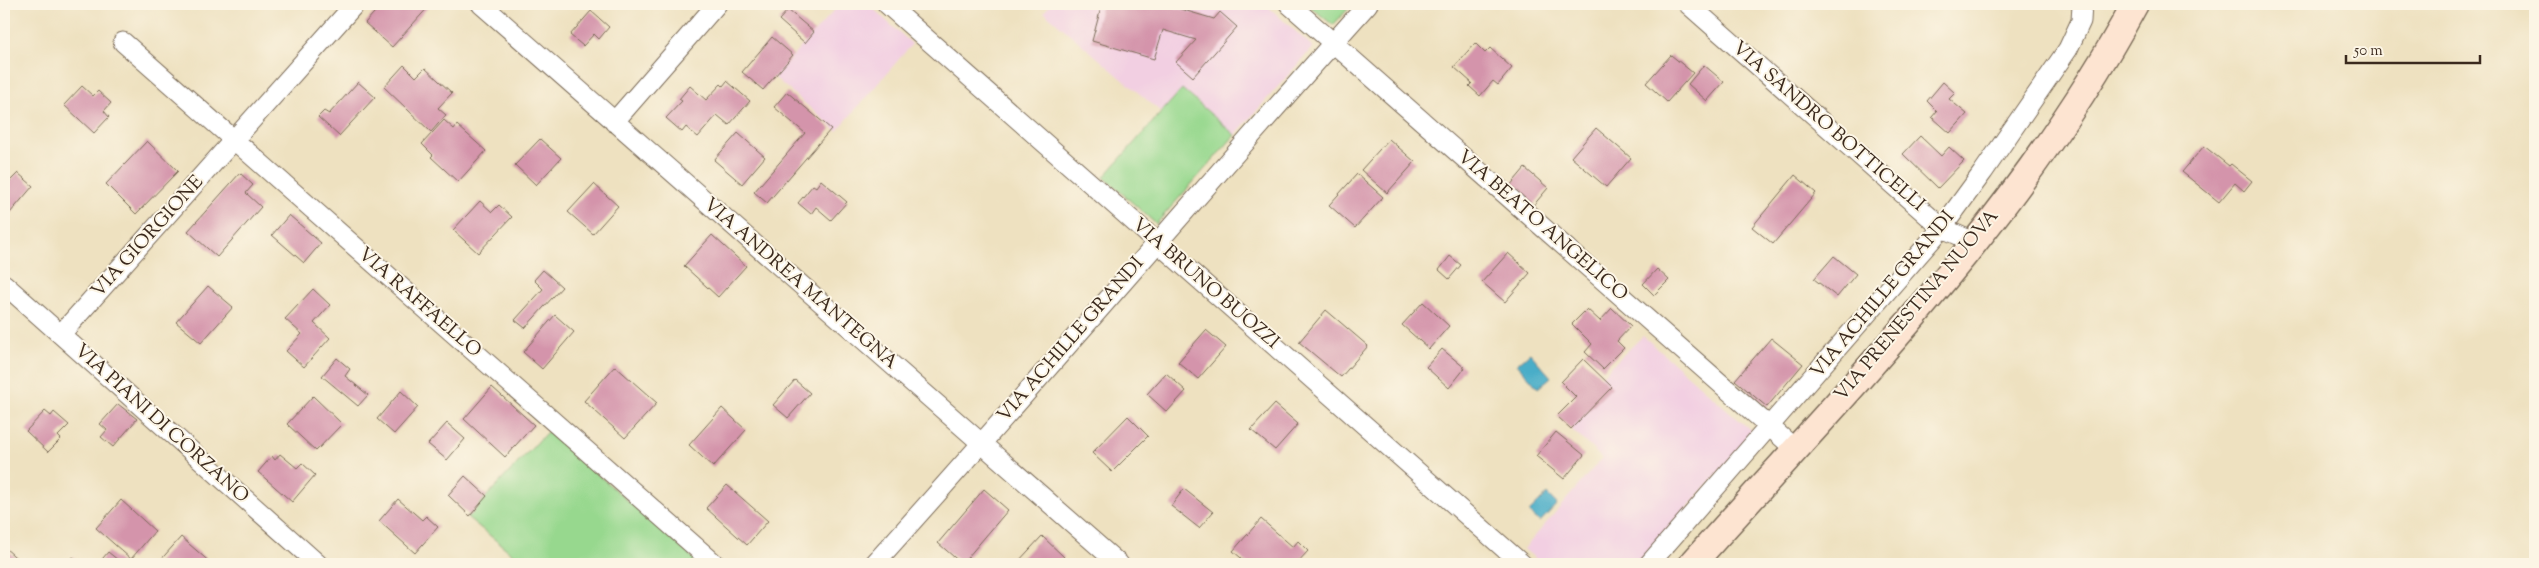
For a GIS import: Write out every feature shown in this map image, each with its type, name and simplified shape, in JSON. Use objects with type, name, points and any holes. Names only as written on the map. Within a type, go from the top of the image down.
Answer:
[{"type":"main road","name":"VIA PRENESTINA NUOVA","points":[[1692,564],[1940,285],[1974,242],[2071,109],[2135,4]]},
{"type":"street","name":"VIA GIORGIONE","points":[[61,334],[355,4]]},
{"type":"street","name":"VIA ANDREA MANTEGNA","points":[[481,4],[1119,564]]},
{"type":"street","points":[[614,122],[717,4]]},
{"type":"street","name":"VIA BRUNO BUOZZI","points":[[888,4],[1522,564]]},
{"type":"street","name":"VIA BEATO ANGELICO","points":[[1289,4],[1794,449]]},
{"type":"street","name":"VIA ACHILLE GRANDI","points":[[874,564],[983,443],[1156,241],[1368,4]]},
{"type":"street","name":"VIA SANDRO BOTTICELLI","points":[[1688,4],[1942,228],[1974,242]]},
{"type":"street","name":"VIA ACHILLE GRANDI","points":[[1649,564],[1942,228],[2068,49],[2081,21],[2082,4]]},
{"type":"street","name":"VIA RAFFAELLO","points":[[123,42],[715,564]]},
{"type":"street","name":"VIA PIANI DI CORZANO","points":[[4,284],[318,564]]},
{"type":"shaded area","points":[[840,4],[868,4],[912,44],[837,131],[774,77]]},
{"type":"shaded area","points":[[1051,4],[1265,4],[1313,47],[1235,135],[1182,89],[1161,112],[1044,12]]},
{"type":"shaded area","points":[[1643,336],[1754,433],[1637,564],[1542,564],[1524,549],[1602,458],[1571,429],[1611,387],[1601,376]]},
{"type":"green space","points":[[1307,4],[1353,4],[1333,25]]},
{"type":"green space","points":[[1182,89],[1235,135],[1156,224],[1104,177]]},
{"type":"green space","points":[[548,431],[700,564],[525,564],[467,517]]},
{"type":"water","points":[[1530,353],[1551,377],[1538,388],[1517,364]]},
{"type":"water","points":[[1547,494],[1557,504],[1540,522],[1529,512]]},
{"type":"building","points":[[382,4],[431,4],[392,47],[365,23]]},
{"type":"building","points":[[1102,4],[1170,4],[1170,6],[1214,19],[1220,12],[1237,27],[1193,77],[1176,62],[1196,40],[1163,30],[1154,59],[1092,41]]},
{"type":"building","points":[[788,10],[814,32],[805,43],[779,20]]},
{"type":"building","points":[[591,11],[609,27],[599,39],[594,34],[583,46],[570,35]]},
{"type":"building","points":[[772,37],[793,55],[763,90],[742,72]]},
{"type":"building","points":[[1475,43],[1485,53],[1490,48],[1512,68],[1498,85],[1493,81],[1480,96],[1469,86],[1472,83],[1454,67]]},
{"type":"building","points":[[1671,55],[1693,73],[1667,102],[1646,83]]},
{"type":"building","points":[[404,65],[416,77],[425,68],[452,93],[438,108],[446,115],[431,132],[384,87]]},
{"type":"building","points":[[1704,65],[1724,82],[1707,101],[1688,84]]},
{"type":"building","points":[[727,81],[750,101],[729,125],[717,115],[698,137],[686,127],[682,132],[666,118],[682,101],[679,99],[690,86],[706,100],[721,84],[723,86]]},
{"type":"building","points":[[358,82],[375,97],[339,136],[318,117],[324,111],[329,114]]},
{"type":"building","points":[[1943,82],[1955,93],[1949,99],[1967,114],[1950,133],[1932,117],[1937,111],[1927,101]]},
{"type":"building","points":[[82,86],[93,96],[98,91],[111,103],[104,111],[109,117],[94,133],[64,105]]},
{"type":"building","points":[[787,92],[831,129],[767,203],[754,192],[805,133],[774,107]]},
{"type":"building","points":[[444,120],[454,129],[457,125],[486,151],[458,182],[431,157],[433,155],[422,144]]},
{"type":"building","points":[[1596,128],[1631,158],[1606,187],[1571,157]]},
{"type":"building","points":[[738,133],[765,157],[742,184],[714,160]]},
{"type":"building","points":[[1920,136],[1941,156],[1949,147],[1964,161],[1938,188],[1903,154]]},
{"type":"building","points":[[540,139],[561,158],[536,185],[515,165]]},
{"type":"building","points":[[1389,139],[1415,162],[1387,193],[1361,170]]},
{"type":"building","points":[[147,141],[178,171],[136,214],[106,184]]},
{"type":"building","points":[[2204,146],[2252,181],[2244,191],[2235,183],[2219,202],[2182,172]]},
{"type":"building","points":[[1525,168],[1548,188],[1532,207],[1509,187]]},
{"type":"building","points":[[18,173],[33,186],[4,220],[4,187]]},
{"type":"building","points":[[240,173],[253,185],[246,193],[261,207],[217,257],[188,231]]},
{"type":"building","points":[[1357,174],[1383,197],[1355,228],[1329,205]]},
{"type":"building","points":[[1795,175],[1816,193],[1773,244],[1752,227]]},
{"type":"building","points":[[821,180],[847,202],[831,220],[816,207],[811,214],[798,203],[813,185],[816,187]]},
{"type":"building","points":[[594,184],[618,206],[593,234],[568,212]]},
{"type":"building","points":[[480,201],[492,212],[499,205],[512,217],[478,253],[453,230]]},
{"type":"building","points":[[289,215],[321,243],[304,263],[272,235]]},
{"type":"building","points":[[712,235],[746,266],[718,297],[684,266]]},
{"type":"building","points":[[1508,253],[1530,273],[1505,302],[1482,282]]},
{"type":"building","points":[[1450,256],[1461,265],[1449,279],[1439,270]]},
{"type":"building","points":[[1834,256],[1856,274],[1837,297],[1814,279]]},
{"type":"building","points":[[1657,269],[1669,280],[1654,295],[1643,284]]},
{"type":"building","points":[[543,270],[562,287],[525,328],[515,320],[543,289],[534,280]]},
{"type":"building","points":[[208,286],[233,307],[201,343],[176,322]]},
{"type":"building","points":[[313,289],[330,305],[314,323],[330,338],[304,367],[286,351],[302,334],[285,319]]},
{"type":"building","points":[[1423,302],[1449,326],[1429,349],[1402,325]]},
{"type":"building","points":[[1612,308],[1631,326],[1617,341],[1624,348],[1603,369],[1585,352],[1592,344],[1572,324],[1587,309],[1600,321]]},
{"type":"building","points":[[1326,310],[1368,346],[1341,377],[1299,342]]},
{"type":"building","points":[[555,315],[574,332],[542,369],[523,352]]},
{"type":"building","points":[[1206,330],[1226,347],[1198,379],[1178,362]]},
{"type":"building","points":[[1771,338],[1803,364],[1767,407],[1735,380]]},
{"type":"building","points":[[1442,349],[1465,368],[1449,388],[1426,367]]},
{"type":"building","points":[[337,358],[350,369],[345,376],[368,395],[358,406],[322,376]]},
{"type":"building","points":[[1583,359],[1612,387],[1571,429],[1557,416],[1576,397],[1561,382]]},
{"type":"building","points":[[615,366],[657,403],[625,438],[584,401]]},
{"type":"building","points":[[1166,373],[1186,391],[1167,412],[1147,394]]},
{"type":"building","points":[[795,380],[810,393],[788,418],[773,405]]},
{"type":"building","points":[[492,387],[534,425],[505,457],[464,419]]},
{"type":"building","points":[[401,391],[418,407],[394,434],[377,419]]},
{"type":"building","points":[[313,396],[342,424],[316,451],[287,424]]},
{"type":"building","points":[[118,404],[137,419],[113,447],[101,437],[107,430],[100,424]]},
{"type":"building","points":[[1275,404],[1298,424],[1275,450],[1251,430]]},
{"type":"building","points":[[722,408],[746,430],[713,467],[689,445]]},
{"type":"building","points":[[45,411],[51,416],[54,412],[69,425],[58,436],[61,439],[48,452],[26,431]]},
{"type":"building","points":[[1128,416],[1148,436],[1112,472],[1092,453]]},
{"type":"building","points":[[447,423],[465,439],[447,460],[428,444]]},
{"type":"building","points":[[1556,432],[1584,455],[1564,479],[1536,456]]},
{"type":"building","points":[[280,454],[297,468],[302,463],[315,475],[292,502],[258,472],[272,456],[275,460]]},
{"type":"building","points":[[465,476],[487,496],[470,516],[448,495]]},
{"type":"building","points":[[727,485],[768,521],[747,545],[706,508]]},
{"type":"building","points":[[984,489],[1008,510],[962,564],[938,543]]},
{"type":"building","points":[[1184,489],[1213,512],[1199,528],[1171,506]]},
{"type":"building","points":[[398,499],[422,520],[426,516],[438,527],[415,553],[379,521]]},
{"type":"building","points":[[121,500],[155,531],[131,559],[96,528]]},
{"type":"building","points":[[1261,519],[1293,547],[1298,541],[1308,551],[1296,564],[1248,564],[1233,551]]},
{"type":"building","points":[[1042,536],[1064,557],[1057,564],[1016,564]]},
{"type":"building","points":[[181,537],[212,564],[157,564]]},
{"type":"building","points":[[4,547],[23,564],[4,564]]},
{"type":"building","points":[[108,552],[123,564],[98,564]]},
{"type":"building","points":[[73,557],[81,564],[66,564]]}]
